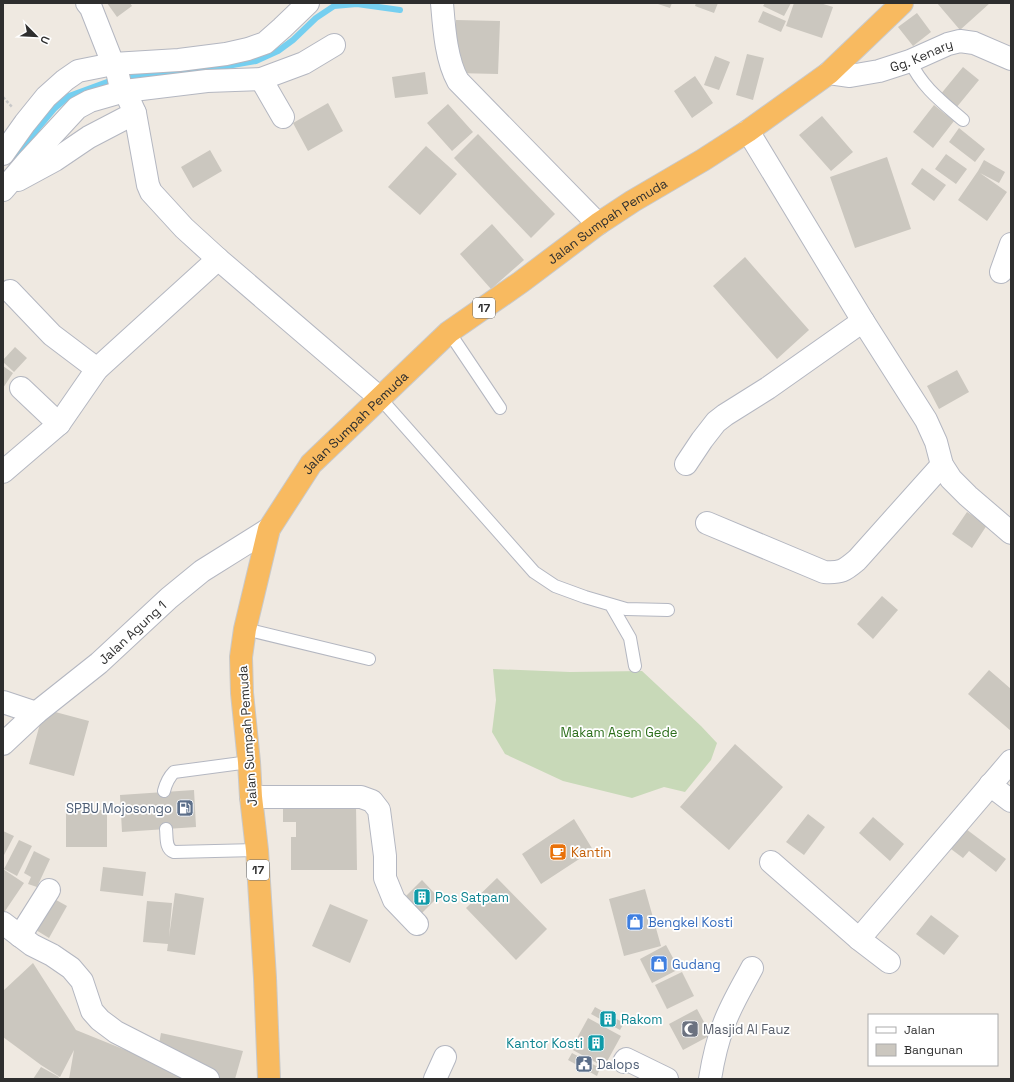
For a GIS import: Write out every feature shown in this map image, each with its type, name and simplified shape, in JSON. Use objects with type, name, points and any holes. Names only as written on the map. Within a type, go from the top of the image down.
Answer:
[{"type":"highway","name":"Jalan Sumpah Pemuda","points":[[269,1079],[266,978],[257,850],[242,693],[241,657],[245,629],[269,529],[311,464],[449,332],[598,224],[748,131],[829,73],[902,3]]},
{"type":"street","points":[[4,188],[77,108],[94,99],[119,78],[179,60],[226,54],[265,43],[308,3]]},
{"type":"street","points":[[442,3],[445,32],[452,71],[458,81],[598,224]]},
{"type":"street","points":[[91,5],[134,113],[148,185],[151,192],[184,228],[218,259],[380,398]]},
{"type":"street","name":"Gg. Kenary","points":[[829,73],[850,76],[894,66],[948,44],[960,41],[974,43],[1011,59]]},
{"type":"street","points":[[3,154],[46,97],[65,80],[78,71],[119,78],[207,81],[261,79],[304,63],[334,44]]},
{"type":"street","points":[[261,79],[283,116]]},
{"type":"street","points":[[4,188],[55,160],[89,137],[134,113]]},
{"type":"street","points":[[748,131],[863,321],[926,420],[936,442],[942,465],[951,479],[968,496],[1011,533]]},
{"type":"street","points":[[1001,272],[1011,244]]},
{"type":"street","points":[[3,472],[59,424],[97,369],[218,259]]},
{"type":"street","points":[[10,291],[52,335],[97,369]]},
{"type":"street","points":[[686,464],[716,422],[768,388],[863,321]]},
{"type":"street","points":[[20,388],[59,424]]},
{"type":"street","points":[[707,523],[824,572],[836,572],[846,569],[857,560],[942,465]]},
{"type":"street","name":"Jalan Agung 1","points":[[3,744],[36,713],[99,663],[169,598],[202,571],[269,529]]},
{"type":"street","points":[[3,702],[36,713]]},
{"type":"street","points":[[859,939],[1011,761]]},
{"type":"street","points":[[990,785],[1011,801]]},
{"type":"street","points":[[251,797],[361,797],[372,801],[379,810],[386,878],[394,900],[417,924]]},
{"type":"street","points":[[771,862],[859,939],[889,962]]},
{"type":"street","points":[[20,936],[49,890]]},
{"type":"street","points":[[3,922],[32,945],[52,955],[71,968],[82,981],[92,1011],[100,1020],[116,1032],[208,1079]]},
{"type":"street","points":[[710,1079],[717,1044],[724,1024],[752,968]]},
{"type":"street","points":[[435,1079],[445,1057]]},
{"type":"street","points":[[624,1062],[626,1059],[667,1079]]},
{"type":"lane","points":[[894,66],[915,72],[931,92],[963,120]]},
{"type":"lane","points":[[449,332],[500,408]]},
{"type":"lane","points":[[380,398],[534,572],[555,586],[611,605],[626,609],[668,610]]},
{"type":"lane","points":[[611,605],[630,638],[635,666]]},
{"type":"lane","points":[[245,629],[368,659]]},
{"type":"lane","points":[[164,791],[166,782],[174,772],[249,762]]},
{"type":"lane","points":[[166,829],[167,847],[170,851],[174,852],[257,850]]},
{"type":"green space","name":"Makam Asem Gede","points":[[493,669],[570,672],[642,671],[717,743],[711,760],[685,792],[664,787],[632,798],[563,781],[505,754],[492,732],[496,700]]},
{"type":"building","points":[[107,3],[130,3],[132,6],[117,17]]},
{"type":"building","points":[[655,3],[672,3],[670,8]]},
{"type":"building","points":[[696,3],[718,3],[714,13],[695,6]]},
{"type":"building","points":[[765,3],[791,3],[784,16],[763,6]]},
{"type":"building","points":[[794,3],[820,3],[833,7],[822,38],[786,26]]},
{"type":"building","points":[[937,3],[990,3],[960,30]]},
{"type":"building","points":[[763,11],[786,21],[781,32],[758,22]]},
{"type":"building","points":[[917,13],[931,32],[913,46],[898,27]]},
{"type":"building","points":[[456,20],[500,21],[498,74],[455,73]]},
{"type":"building","points":[[747,54],[764,58],[753,100],[736,95]]},
{"type":"building","points":[[715,56],[730,62],[719,90],[704,85]]},
{"type":"building","points":[[963,67],[979,80],[956,108],[940,95]]},
{"type":"building","points":[[425,72],[428,94],[395,98],[392,77]]},
{"type":"building","points":[[695,76],[713,103],[692,118],[674,91]]},
{"type":"building","points":[[328,103],[343,131],[308,151],[293,123]]},
{"type":"building","points":[[448,104],[473,132],[452,151],[427,123]]},
{"type":"building","points":[[934,105],[954,121],[933,148],[913,132]]},
{"type":"building","points":[[822,116],[853,152],[831,171],[799,135]]},
{"type":"building","points":[[959,128],[985,149],[975,162],[949,142]]},
{"type":"building","points":[[478,134],[555,214],[531,238],[454,158]]},
{"type":"building","points":[[426,146],[457,174],[420,215],[388,187]]},
{"type":"building","points":[[210,150],[222,171],[193,188],[181,167]]},
{"type":"building","points":[[946,154],[967,169],[956,184],[935,169]]},
{"type":"building","points":[[887,157],[911,229],[855,248],[830,177]]},
{"type":"building","points":[[984,160],[1005,172],[999,183],[980,173],[1007,192],[987,221],[958,200]]},
{"type":"building","points":[[922,168],[946,185],[934,201],[911,184]]},
{"type":"building","points":[[492,224],[524,260],[491,289],[460,254]]},
{"type":"building","points":[[745,257],[809,330],[777,359],[713,286]]},
{"type":"building","points":[[15,347],[27,358],[14,372],[3,362],[3,360]]},
{"type":"building","points":[[3,366],[13,373],[3,388]]},
{"type":"building","points":[[957,370],[969,392],[939,409],[927,386]]},
{"type":"building","points":[[967,512],[987,525],[972,548],[952,534]]},
{"type":"building","points":[[882,596],[898,610],[873,639],[857,624]]},
{"type":"building","points":[[989,670],[1011,689],[1011,731],[968,694]]},
{"type":"building","points":[[44,709],[89,721],[74,776],[29,764]]},
{"type":"building","points":[[735,744],[783,787],[729,850],[680,807]]},
{"type":"building","points":[[194,790],[196,827],[122,832],[120,795]]},
{"type":"building","points":[[356,805],[357,870],[291,870],[291,837],[296,837],[296,822],[283,822],[283,806]]},
{"type":"building","points":[[66,810],[107,810],[107,847],[66,847]]},
{"type":"building","points":[[808,814],[825,827],[804,855],[786,842]]},
{"type":"building","points":[[873,817],[904,844],[890,861],[859,833]]},
{"type":"building","name":"Kantin","points":[[574,819],[593,850],[541,884],[522,854]]},
{"type":"building","points":[[962,826],[1006,859],[996,872],[969,851],[963,858],[947,846]]},
{"type":"building","points":[[3,831],[14,836],[3,857]]},
{"type":"building","points":[[19,840],[32,846],[17,876],[4,869]]},
{"type":"building","points":[[34,851],[50,859],[37,887],[28,884],[31,877],[24,873]]},
{"type":"building","points":[[103,867],[146,872],[143,896],[100,891]]},
{"type":"building","points":[[3,869],[24,883],[3,914]]},
{"type":"building","points":[[497,878],[547,929],[516,960],[466,908]]},
{"type":"building","name":"Pos Satpam","points":[[422,880],[438,897],[422,913],[406,896]]},
{"type":"building","name":"Bengkel Kosti","points":[[645,889],[661,946],[624,956],[609,899]]},
{"type":"building","points":[[175,893],[204,898],[195,955],[167,951],[168,944],[143,942],[147,901],[172,903],[169,937]]},
{"type":"building","points":[[49,896],[67,906],[49,938],[31,927]]},
{"type":"building","points":[[330,904],[368,920],[350,963],[312,946]]},
{"type":"building","points":[[931,915],[959,936],[944,955],[916,934]]},
{"type":"building","name":"Gudang","points":[[666,945],[679,969],[652,983],[640,959]]},
{"type":"building","points":[[33,963],[76,1030],[197,1079],[69,1079],[74,1050],[60,1077],[41,1065],[3,1037],[3,991]]},
{"type":"building","points":[[682,972],[694,996],[667,1009],[655,985]]},
{"type":"building","name":"Rakom","points":[[595,1007],[624,1023],[620,1030],[591,1014]]},
{"type":"building","name":"Masjid Al Fauz","points":[[697,1009],[711,1035],[683,1050],[669,1024]]},
{"type":"building","name":"Kantor Kosti","points":[[588,1018],[621,1036],[604,1067],[571,1049]]},
{"type":"building","points":[[161,1033],[243,1051],[235,1079],[216,1079],[158,1050]]},
{"type":"building","name":"Dalops","points":[[572,1053],[600,1068],[597,1076],[568,1060]]},
{"type":"building","points":[[41,1067],[59,1077],[58,1079],[33,1079]]},
{"type":"waterway","points":[[17,158],[38,128],[54,109],[69,96],[118,78],[227,66],[256,61],[278,51],[293,40],[316,18],[334,6],[357,4],[400,10]]},
{"type":"place","name":"SPBU Mojosongo","points":[[185,808]]},
{"type":"place","name":"Kantin","points":[[558,852]]},
{"type":"place","name":"Pos Satpam","points":[[422,897]]},
{"type":"place","name":"Bengkel Kosti","points":[[635,922]]},
{"type":"place","name":"Gudang","points":[[659,964]]},
{"type":"place","name":"Rakom","points":[[608,1019]]},
{"type":"place","name":"Masjid Al Fauz","points":[[690,1029]]},
{"type":"place","name":"Kantor Kosti","points":[[596,1043]]},
{"type":"place","name":"Dalops","points":[[584,1064]]}]
